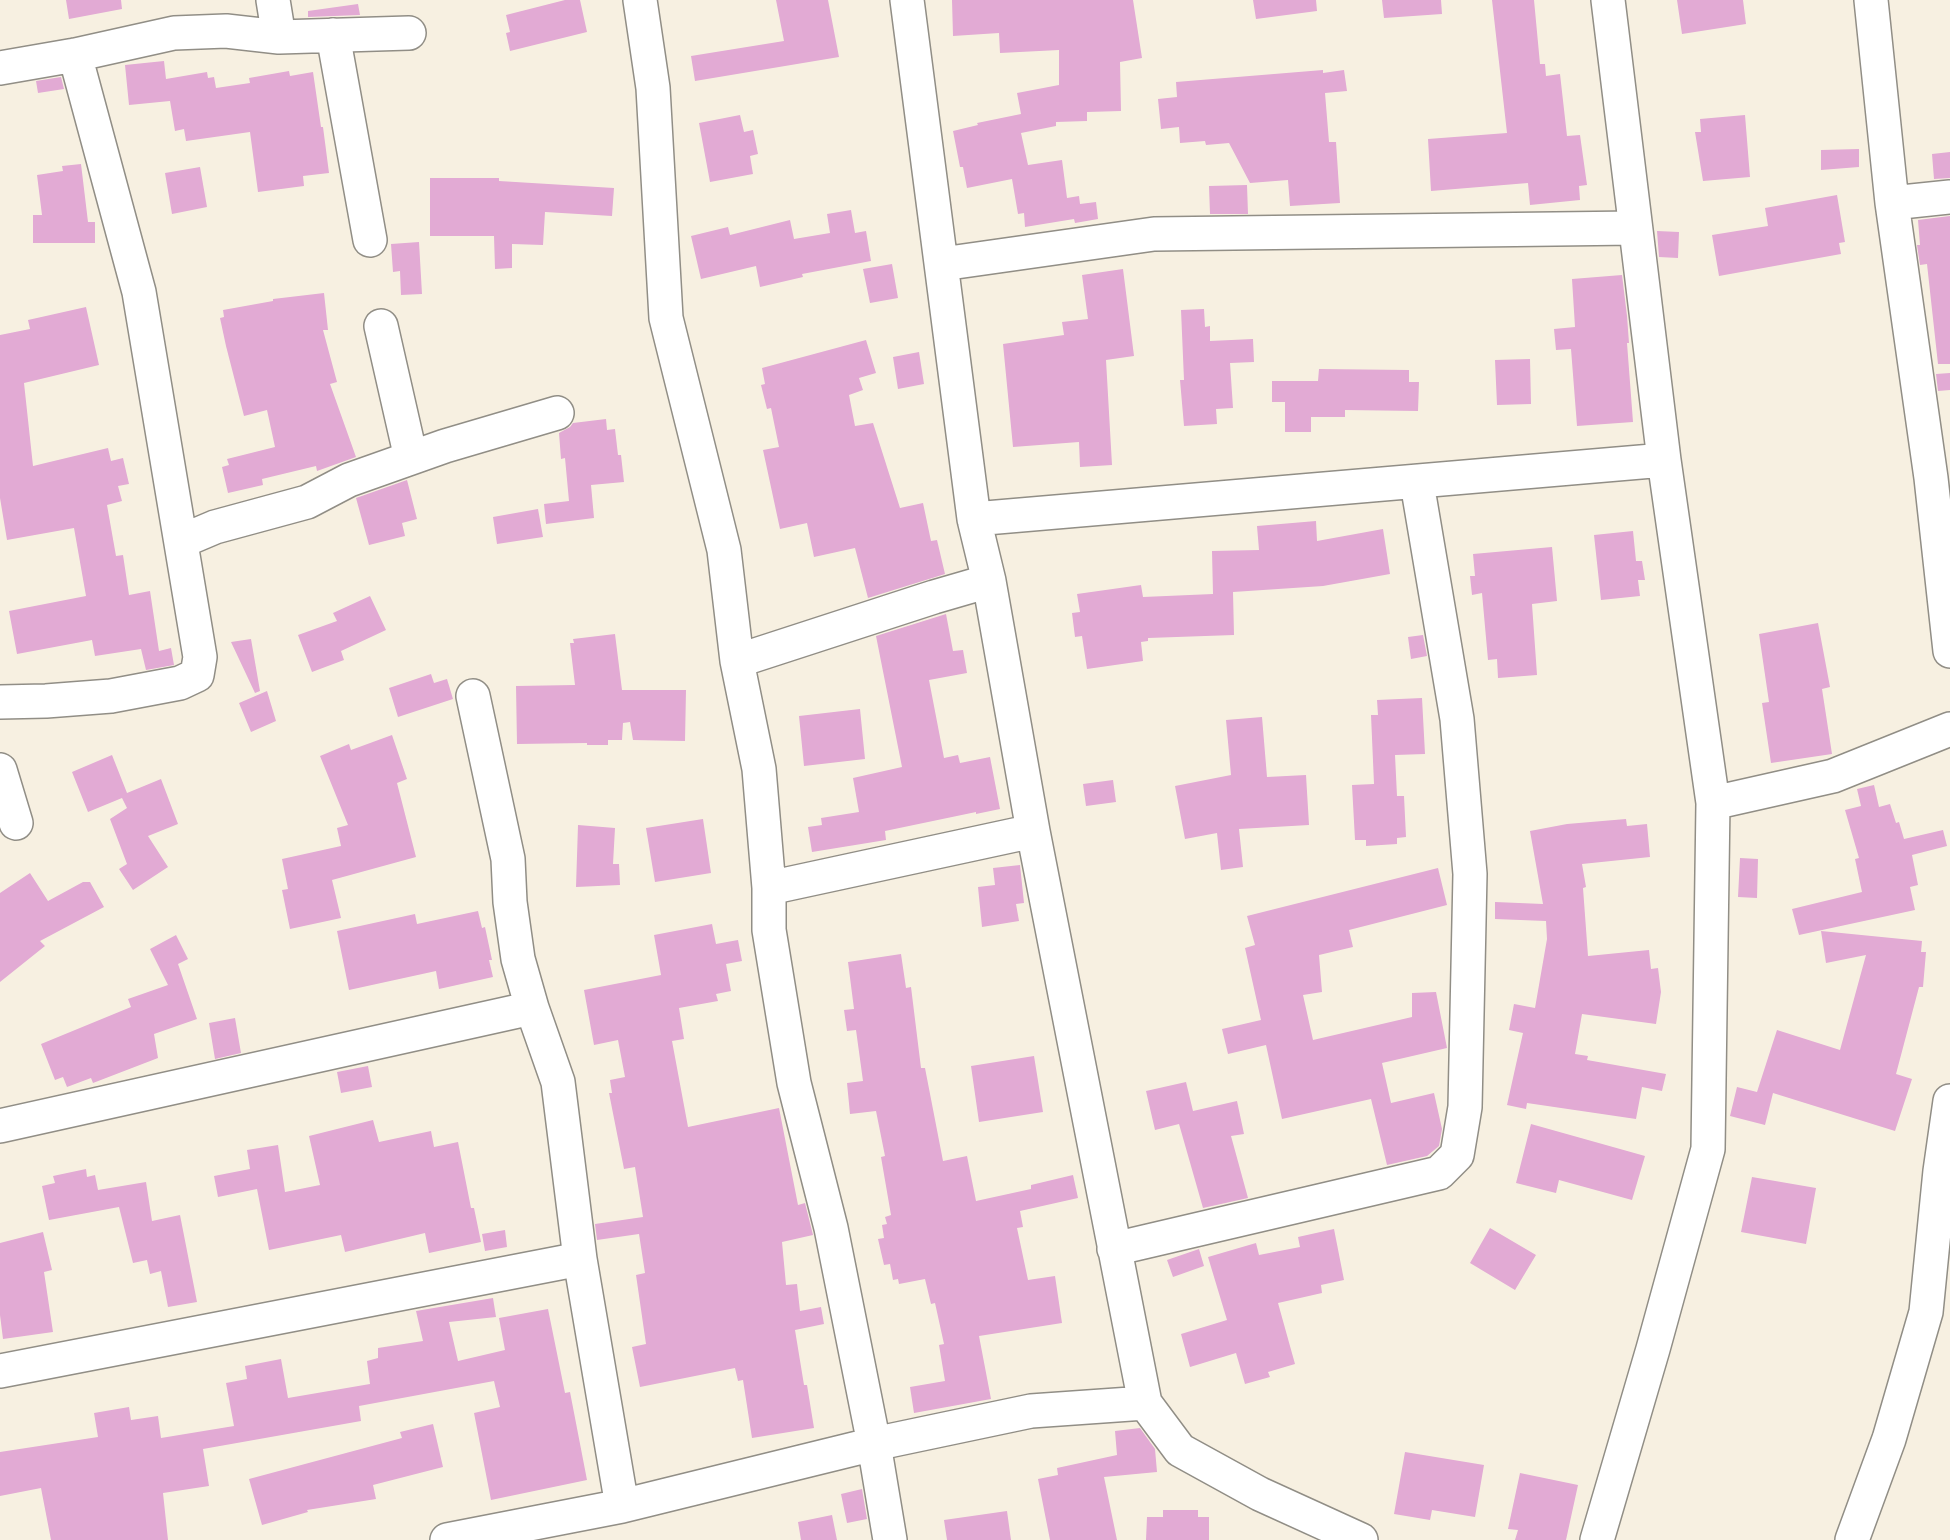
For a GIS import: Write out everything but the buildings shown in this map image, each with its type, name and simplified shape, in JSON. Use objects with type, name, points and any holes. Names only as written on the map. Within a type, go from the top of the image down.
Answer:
[{"type":"street","points":[[273,0],[279,37]]},
{"type":"street","points":[[640,0],[653,88],[666,318],[724,550],[737,662],[759,769],[769,888],[769,930],[794,1083],[831,1228],[874,1444],[890,1540]]},
{"type":"street","points":[[907,0],[974,519],[989,581],[1033,831],[1144,1403],[1180,1450],[1260,1494],[1360,1540]]},
{"type":"street","points":[[1597,1540],[1708,1149],[1713,803],[1664,460],[1608,0]]},
{"type":"street","points":[[1871,0],[1892,202],[1931,478],[1950,651]]},
{"type":"street","points":[[0,68],[174,33],[226,31],[279,37],[409,33]]},
{"type":"street","points":[[333,35],[370,240]]},
{"type":"street","points":[[0,702],[111,696],[180,683],[197,675],[200,657],[139,292],[75,55]]},
{"type":"street","points":[[1892,202],[1950,197]]},
{"type":"street","points":[[942,264],[1154,234],[1635,228]]},
{"type":"street","points":[[382,326],[411,458]]},
{"type":"street","points":[[182,541],[215,527],[307,502],[349,480],[411,458],[557,413]]},
{"type":"street","points":[[974,519],[1664,460]]},
{"type":"street","points":[[1114,1249],[1439,1173],[1457,1155],[1465,1107],[1470,874],[1457,719],[1418,482]]},
{"type":"street","points":[[737,662],[989,581]]},
{"type":"street","points":[[473,696],[508,859],[510,902],[518,958],[558,1082],[580,1259],[622,1506]]},
{"type":"street","points":[[1713,803],[1833,776],[1950,729]]},
{"type":"street","points":[[0,770],[16,823]]},
{"type":"street","points":[[769,888],[1033,831]]},
{"type":"street","points":[[0,1126],[532,1008]]},
{"type":"street","points":[[1852,1540],[1889,1439],[1926,1312],[1950,1101]]},
{"type":"street","points":[[0,1370],[580,1259]]},
{"type":"street","points":[[447,1540],[622,1506],[874,1444],[1031,1410],[1144,1403]]}]
